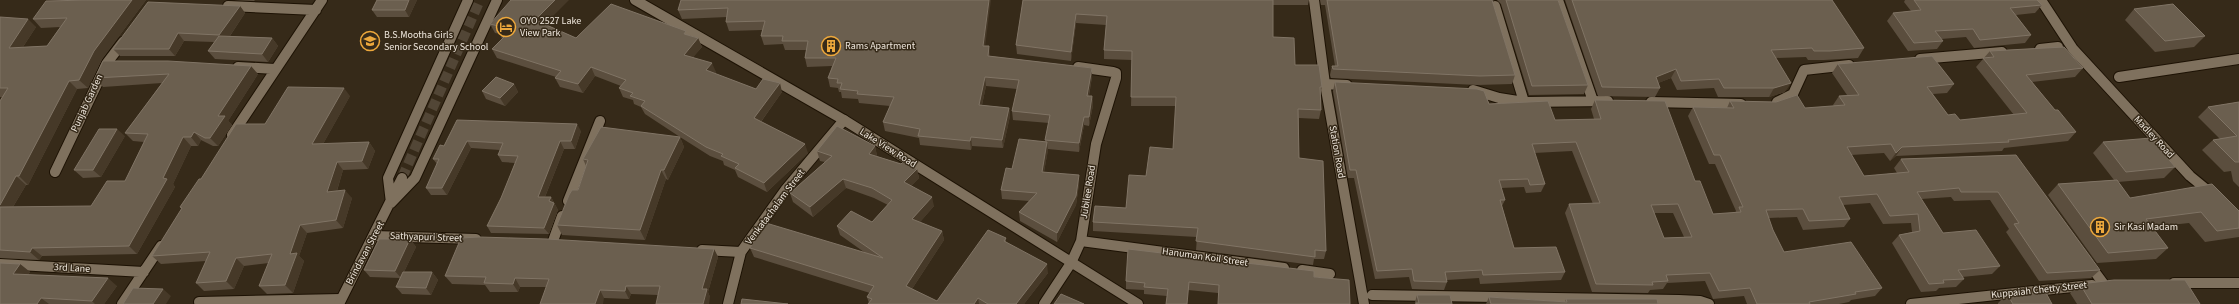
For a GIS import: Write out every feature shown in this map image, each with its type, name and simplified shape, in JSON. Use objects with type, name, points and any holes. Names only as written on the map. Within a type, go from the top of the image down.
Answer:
[{"type":"street","points":[[228,141],[322,0]]},
{"type":"street","points":[[391,203],[388,178],[468,0]]},
{"type":"street","points":[[391,203],[415,178],[497,0]]},
{"type":"street","name":"Lake View Road","points":[[635,0],[844,120],[1138,304]]},
{"type":"street","name":"Station Road","points":[[1314,0],[1325,84],[1364,304]]},
{"type":"street","points":[[1558,0],[1593,101]]},
{"type":"street","name":"Madley Road","points":[[2041,0],[2072,49],[2190,176],[2219,200]]},
{"type":"street","points":[[222,6],[316,10]]},
{"type":"street","points":[[1496,6],[1524,102]]},
{"type":"street","name":"Punjab Garden","points":[[55,172],[107,63],[129,33]]},
{"type":"street","points":[[2026,50],[2058,47]]},
{"type":"street","points":[[1907,60],[2010,51]]},
{"type":"street","points":[[2119,77],[2239,59]]},
{"type":"street","points":[[107,63],[122,63]]},
{"type":"street","points":[[1770,104],[1783,101],[1793,95],[1798,87],[1799,77],[1804,70],[1860,64]]},
{"type":"street","points":[[229,66],[275,69]]},
{"type":"street","name":"Jubilee Road","points":[[1044,304],[1071,263],[1081,241],[1096,144],[1116,78],[1116,73],[1071,67]]},
{"type":"street","points":[[1325,84],[1355,85]]},
{"type":"street","points":[[1460,89],[1524,102],[1616,102]]},
{"type":"street","points":[[1640,102],[1748,104]]},
{"type":"street","name":"Venkatachalam Street","points":[[728,304],[742,252],[786,189],[844,120]]},
{"type":"street","points":[[553,241],[600,121]]},
{"type":"street","points":[[391,203],[402,178]]},
{"type":"street","name":"Brindavan Street","points":[[340,301],[391,203]]},
{"type":"street","name":"Sathyapuri Street","points":[[374,236],[490,239]]},
{"type":"street","points":[[122,304],[165,239]]},
{"type":"street","name":"Hanuman Koil Street","points":[[1081,241],[1330,274]]},
{"type":"street","points":[[694,250],[742,252]]},
{"type":"street","points":[[2084,258],[2102,284]]},
{"type":"street","name":"3rd Lane","points":[[0,264],[144,272]]},
{"type":"street","name":"Kuppaiah Chetty Street","points":[[1911,304],[2118,283]]},
{"type":"street","points":[[2163,283],[2239,283]]},
{"type":"street","points":[[1372,295],[1679,300],[1700,301],[1709,304]]},
{"type":"street","points":[[199,302],[340,301]]},
{"type":"building","points":[[132,0],[94,51],[79,80],[69,81],[19,176],[16,176],[0,205],[0,101],[8,88],[0,88],[0,17],[28,19],[9,48],[47,46],[67,18],[33,19],[46,1]]},
{"type":"building","points":[[377,0],[409,0],[405,10],[372,10]]},
{"type":"building","points":[[511,0],[555,0],[535,20],[576,38],[611,4],[686,31],[684,34],[698,38],[684,55],[712,63],[706,70],[756,89],[763,79],[780,83],[754,118],[805,144],[764,183],[735,168],[739,164],[721,156],[723,154],[706,147],[641,106],[645,101],[630,96],[633,93],[619,88],[626,80],[591,67],[578,84],[555,78],[561,71],[492,49],[507,34],[498,31],[502,27],[490,24]]},
{"type":"building","points":[[681,0],[989,0],[983,46],[989,46],[988,56],[1092,68],[1087,96],[1092,96],[1089,117],[1084,117],[1079,143],[1045,140],[1050,115],[1012,111],[1019,80],[985,77],[979,105],[1009,108],[1002,140],[971,137],[970,141],[918,136],[920,129],[883,122],[894,97],[857,94],[858,91],[840,89],[842,83],[837,83],[838,79],[828,78],[836,58],[805,58],[808,41],[782,41],[783,36],[761,36],[765,21],[726,22],[728,8],[678,10]]},
{"type":"building","points":[[1023,0],[1273,0],[1273,37],[1294,38],[1295,65],[1319,65],[1322,87],[1320,87],[1321,110],[1298,109],[1299,158],[1323,161],[1326,251],[1315,250],[1315,257],[1196,241],[1198,228],[1093,222],[1095,206],[1126,208],[1129,175],[1146,176],[1150,147],[1173,149],[1176,97],[1131,97],[1132,51],[1104,50],[1107,16],[1076,14],[1071,52],[1016,45]]},
{"type":"building","points":[[1327,0],[1492,0],[1515,75],[1480,76],[1333,69],[1332,66],[1338,66]]},
{"type":"building","points":[[1506,0],[1558,0],[1588,85],[1532,86]]},
{"type":"building","points":[[1572,0],[1832,0],[1864,48],[1830,51],[1814,51],[1812,48],[1771,50],[1791,83],[1774,88],[1724,88],[1719,79],[1681,81],[1676,69],[1656,77],[1660,88],[1602,87]]},
{"type":"building","points":[[1914,0],[2037,0],[2042,5],[2010,8],[2031,35],[1980,40],[1973,29],[1935,31],[1943,41],[1914,43],[1893,13],[1921,10]]},
{"type":"building","points":[[148,2],[240,6],[219,35],[178,33],[169,49],[113,49]]},
{"type":"building","points":[[2173,4],[2205,36],[2165,41],[2134,9]]},
{"type":"building","points":[[219,36],[272,38],[262,54],[208,51]]},
{"type":"building","points":[[2064,47],[2083,68],[2026,75],[2055,110],[2058,110],[2076,132],[2008,140],[2009,142],[1902,147],[1896,153],[1891,144],[1847,147],[1864,176],[1909,172],[1901,159],[2016,155],[2100,270],[2047,273],[2014,224],[2019,223],[1998,192],[1961,192],[1959,188],[1917,192],[1943,233],[1976,230],[2000,266],[1958,270],[1964,279],[1943,280],[1944,283],[1929,284],[1899,235],[1920,231],[1918,214],[1890,216],[1877,194],[1839,197],[1850,219],[1809,221],[1803,209],[1766,210],[1773,230],[1784,252],[1851,242],[1882,288],[1809,302],[1810,304],[1757,304],[1750,288],[1719,291],[1710,273],[1666,275],[1668,281],[1652,282],[1653,285],[1596,284],[1569,204],[1600,203],[1576,142],[1532,144],[1545,184],[1530,185],[1528,179],[1499,180],[1505,200],[1500,200],[1514,248],[1556,247],[1565,272],[1483,275],[1482,270],[1445,272],[1447,282],[1414,281],[1412,269],[1377,271],[1356,170],[1350,170],[1335,82],[1477,89],[1484,91],[1489,104],[1548,101],[1555,120],[1601,119],[1595,100],[1665,101],[1695,181],[1700,181],[1713,214],[1741,212],[1739,207],[1743,207],[1720,155],[1714,155],[1693,107],[1734,108],[1730,101],[1776,102],[1797,95],[1805,108],[1845,105],[1839,96],[1859,95],[1838,64],[1932,56],[1954,84],[1927,87],[1948,115],[1955,114],[1960,120],[2027,113],[1983,58],[1994,57],[1990,51]],"holes":[[[1678,204],[1692,237],[1664,238],[1651,205]]]},
{"type":"building","points":[[103,61],[168,61],[251,66],[218,116],[225,116],[210,138],[205,138],[194,132],[191,137],[183,137],[163,178],[167,179],[129,246],[32,248],[30,252],[0,250],[0,207],[91,206],[107,181],[125,181],[148,134],[125,133],[169,74],[95,78]]},
{"type":"building","points":[[496,77],[514,84],[500,98],[482,91]]},
{"type":"building","points":[[288,87],[344,88],[312,144],[369,142],[362,161],[337,162],[327,192],[345,190],[336,220],[300,225],[290,254],[297,253],[285,285],[259,286],[272,254],[236,258],[226,281],[196,283],[210,252],[152,256],[182,208],[180,207],[199,179],[201,179],[236,124],[265,124]]},
{"type":"building","points":[[2239,102],[2239,162],[2235,162],[2213,140],[2237,136],[2208,107]]},
{"type":"building","points":[[457,120],[577,124],[571,141],[560,141],[538,197],[551,197],[549,201],[554,203],[544,228],[487,226],[501,198],[518,156],[498,155],[503,143],[467,141],[442,188],[426,188],[439,159],[433,159],[440,145],[444,146]]},
{"type":"building","points":[[837,126],[875,146],[869,154],[901,164],[903,162],[917,169],[904,182],[932,197],[912,219],[942,231],[906,286],[937,301],[988,230],[1006,238],[1004,241],[1047,264],[1016,304],[988,304],[978,298],[974,304],[868,304],[872,299],[867,297],[874,286],[750,248],[766,223],[883,258],[837,226],[851,211],[872,222],[892,200],[872,188],[843,179],[810,207],[790,193],[832,156],[817,151]]},
{"type":"building","points":[[601,127],[680,137],[664,170],[661,170],[640,230],[557,225],[572,190],[578,190],[588,160],[583,159]]},
{"type":"building","points":[[99,129],[117,129],[93,170],[74,170]]},
{"type":"building","points":[[2151,138],[2175,167],[2126,172],[2103,142]]},
{"type":"building","points":[[1019,139],[1047,142],[1042,172],[1079,175],[1076,196],[1057,233],[1019,212],[1037,193],[1001,190],[1006,168],[1012,169]]},
{"type":"building","points":[[2117,180],[2130,198],[2212,184],[2239,211],[2239,228],[2217,231],[2201,212],[2146,219],[2168,248],[2108,253],[2058,184]]},
{"type":"building","points":[[479,237],[547,239],[714,249],[702,289],[707,289],[703,304],[656,304],[660,286],[626,286],[625,291],[600,290],[595,304],[540,304],[549,279],[515,278],[513,284],[484,283],[486,277],[445,276],[461,238]]},
{"type":"building","points":[[379,239],[410,239],[395,271],[364,270]]},
{"type":"building","points":[[1128,249],[1314,271],[1314,277],[1349,280],[1350,304],[1218,304],[1219,285],[1189,282],[1187,304],[1166,304],[1168,289],[1144,287],[1145,283],[1126,281]]},
{"type":"building","points":[[0,263],[20,264],[13,274],[108,278],[92,301],[41,298],[37,304],[0,304]]},
{"type":"building","points":[[403,272],[432,272],[426,288],[396,287]]},
{"type":"building","points":[[2114,280],[2185,280],[2200,304],[2092,304],[2080,284]]},
{"type":"building","points":[[133,288],[163,289],[153,304],[123,304]]},
{"type":"building","points":[[2046,293],[2052,304],[2013,304],[2007,294]]},
{"type":"building","points":[[1061,294],[1084,304],[1054,304]]},
{"type":"building","points":[[1417,295],[1450,295],[1452,304],[1416,304],[1419,303]]},
{"type":"building","points":[[1489,297],[1567,302],[1566,299],[1657,299],[1658,304],[1491,304]]},
{"type":"building","points":[[742,299],[788,304],[741,304]]},
{"type":"tunnel","points":[[402,178],[480,0]]},
{"type":"place","name":"OYO 2527 Lake View Park","points":[[506,27]]},
{"type":"place","name":"B.S.Mootha Girls Senior Secondary School","points":[[370,41]]},
{"type":"place","name":"Rams Apartment","points":[[831,46]]},
{"type":"place","name":"Sir Kasi Madam","points":[[2100,227]]}]
